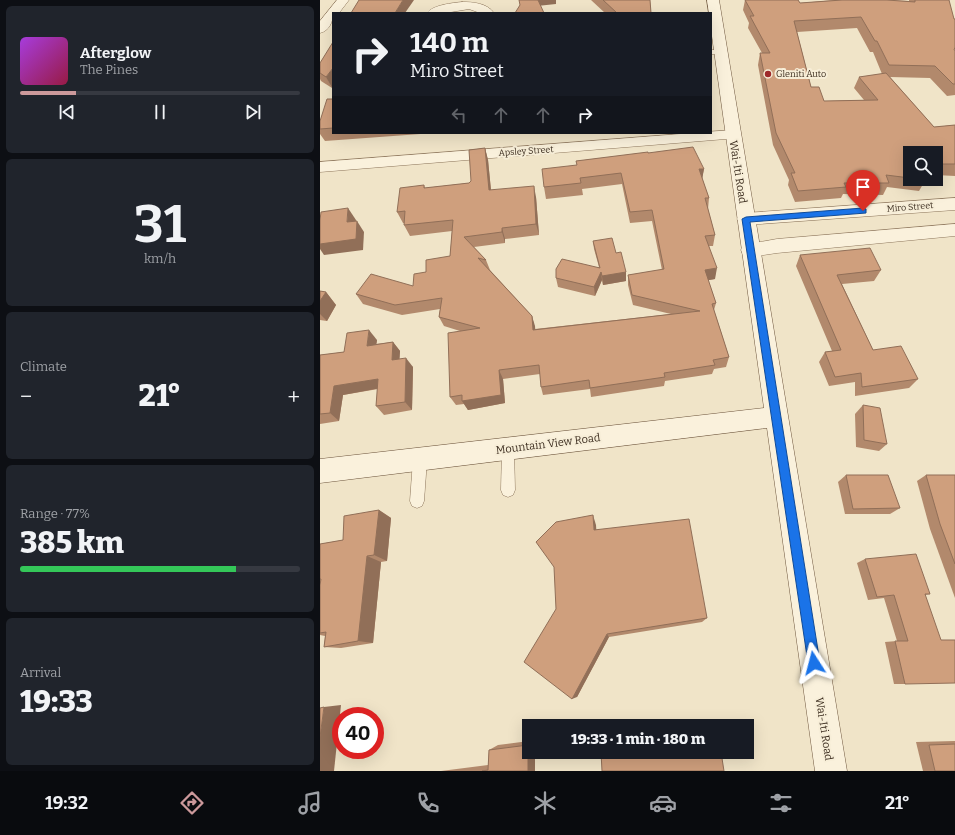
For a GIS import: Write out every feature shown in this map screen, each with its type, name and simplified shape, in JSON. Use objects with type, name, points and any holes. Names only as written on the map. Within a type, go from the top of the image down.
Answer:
[{"type":"street","points":[[334,12],[343,0]]},
{"type":"street","name":"Wai-Iti Road","points":[[713,0],[716,52],[746,219],[831,771]]},
{"type":"street","points":[[435,12],[441,9],[467,6],[483,8],[487,12]]},
{"type":"street","points":[[326,24],[332,16]]},
{"type":"street","name":"Apsley Street","points":[[320,167],[732,135]]},
{"type":"street","name":"Miro Street","points":[[746,219],[955,204]]},
{"type":"street","points":[[750,250],[777,246],[955,230]]},
{"type":"street","name":"Mountain View Road","points":[[320,471],[776,417]]},
{"type":"lane","points":[[508,449],[508,490]]},
{"type":"lane","points":[[417,501],[420,460]]},
{"type":"building","points":[[359,0],[403,0],[396,12],[352,12]]},
{"type":"building","points":[[519,0],[538,0],[544,12],[516,12],[520,5]]},
{"type":"building","points":[[603,0],[650,0],[651,12],[616,12]]},
{"type":"building","points":[[745,0],[798,0],[800,3],[842,0],[887,0],[915,2],[915,0],[949,0],[955,19],[955,84],[953,84],[935,66],[889,65],[877,41],[875,41],[861,17],[794,21],[811,87],[819,87],[824,101],[878,100],[859,77],[886,73],[934,127],[955,125],[955,164],[943,164],[943,146],[903,146],[903,177],[886,175],[889,183],[844,183],[846,187],[798,191],[791,173],[795,173],[776,133],[760,53],[770,53],[750,16],[754,16]]},
{"type":"building","points":[[332,44],[332,69],[326,77],[320,73],[320,63]]},
{"type":"building","points":[[327,99],[332,99],[332,128],[320,129],[320,121]]},
{"type":"building","points":[[693,147],[704,169],[699,169],[709,198],[705,198],[715,235],[705,236],[717,268],[705,270],[716,303],[712,304],[729,357],[713,360],[715,365],[664,373],[665,377],[590,388],[589,380],[541,387],[539,365],[499,370],[501,395],[462,401],[462,395],[450,397],[448,333],[480,328],[439,317],[442,298],[395,305],[356,294],[371,274],[413,286],[414,274],[426,272],[426,260],[450,256],[453,220],[404,225],[405,211],[397,212],[400,188],[424,185],[424,188],[469,183],[471,181],[469,150],[485,148],[489,190],[534,186],[536,224],[502,228],[502,232],[464,237],[486,260],[478,258],[532,316],[533,330],[700,311],[632,295],[628,275],[664,269],[652,210],[630,212],[621,173],[580,178],[581,183],[544,187],[542,169],[577,165],[576,161]]},
{"type":"building","points":[[348,208],[347,222],[357,221],[356,239],[320,244],[321,212]]},
{"type":"building","points":[[612,238],[616,253],[621,252],[626,272],[602,276],[601,272],[594,287],[556,278],[556,269],[562,259],[600,268],[593,241]]},
{"type":"building","points":[[870,248],[881,270],[837,275],[873,350],[901,346],[918,379],[862,387],[861,373],[835,377],[825,352],[841,350],[800,255]]},
{"type":"building","points":[[320,291],[326,292],[320,301]]},
{"type":"building","points":[[369,330],[367,346],[393,342],[392,360],[406,358],[405,402],[376,406],[378,379],[334,386],[330,413],[320,414],[320,355],[344,352],[347,333]]},
{"type":"building","points":[[863,405],[880,408],[887,444],[864,440]]},
{"type":"building","points":[[846,475],[888,475],[900,508],[853,509]]},
{"type":"building","points":[[926,475],[955,475],[955,564],[940,524]]},
{"type":"building","points":[[379,510],[374,555],[367,556],[358,641],[324,647],[326,632],[320,633],[320,544],[343,540],[344,516]]},
{"type":"building","points":[[593,515],[594,530],[689,519],[707,618],[607,634],[572,699],[524,662],[556,609],[554,567],[536,542],[556,522]]},
{"type":"building","points":[[916,554],[930,594],[925,594],[941,640],[955,640],[955,683],[905,684],[895,641],[908,641],[894,595],[877,597],[865,559]]},
{"type":"building","points":[[324,707],[320,737],[320,708]]},
{"type":"building","points":[[955,744],[955,771],[935,771],[929,745]]},
{"type":"building","points":[[522,746],[522,759],[528,759],[528,771],[482,771],[488,770],[489,750]]},
{"type":"building","points":[[601,759],[722,759],[724,771],[602,771]]},
{"type":"place","name":"Gleniti Auto","points":[[768,74]]},
{"type":"route","points":[[814,663],[746,219],[863,211]]}]
